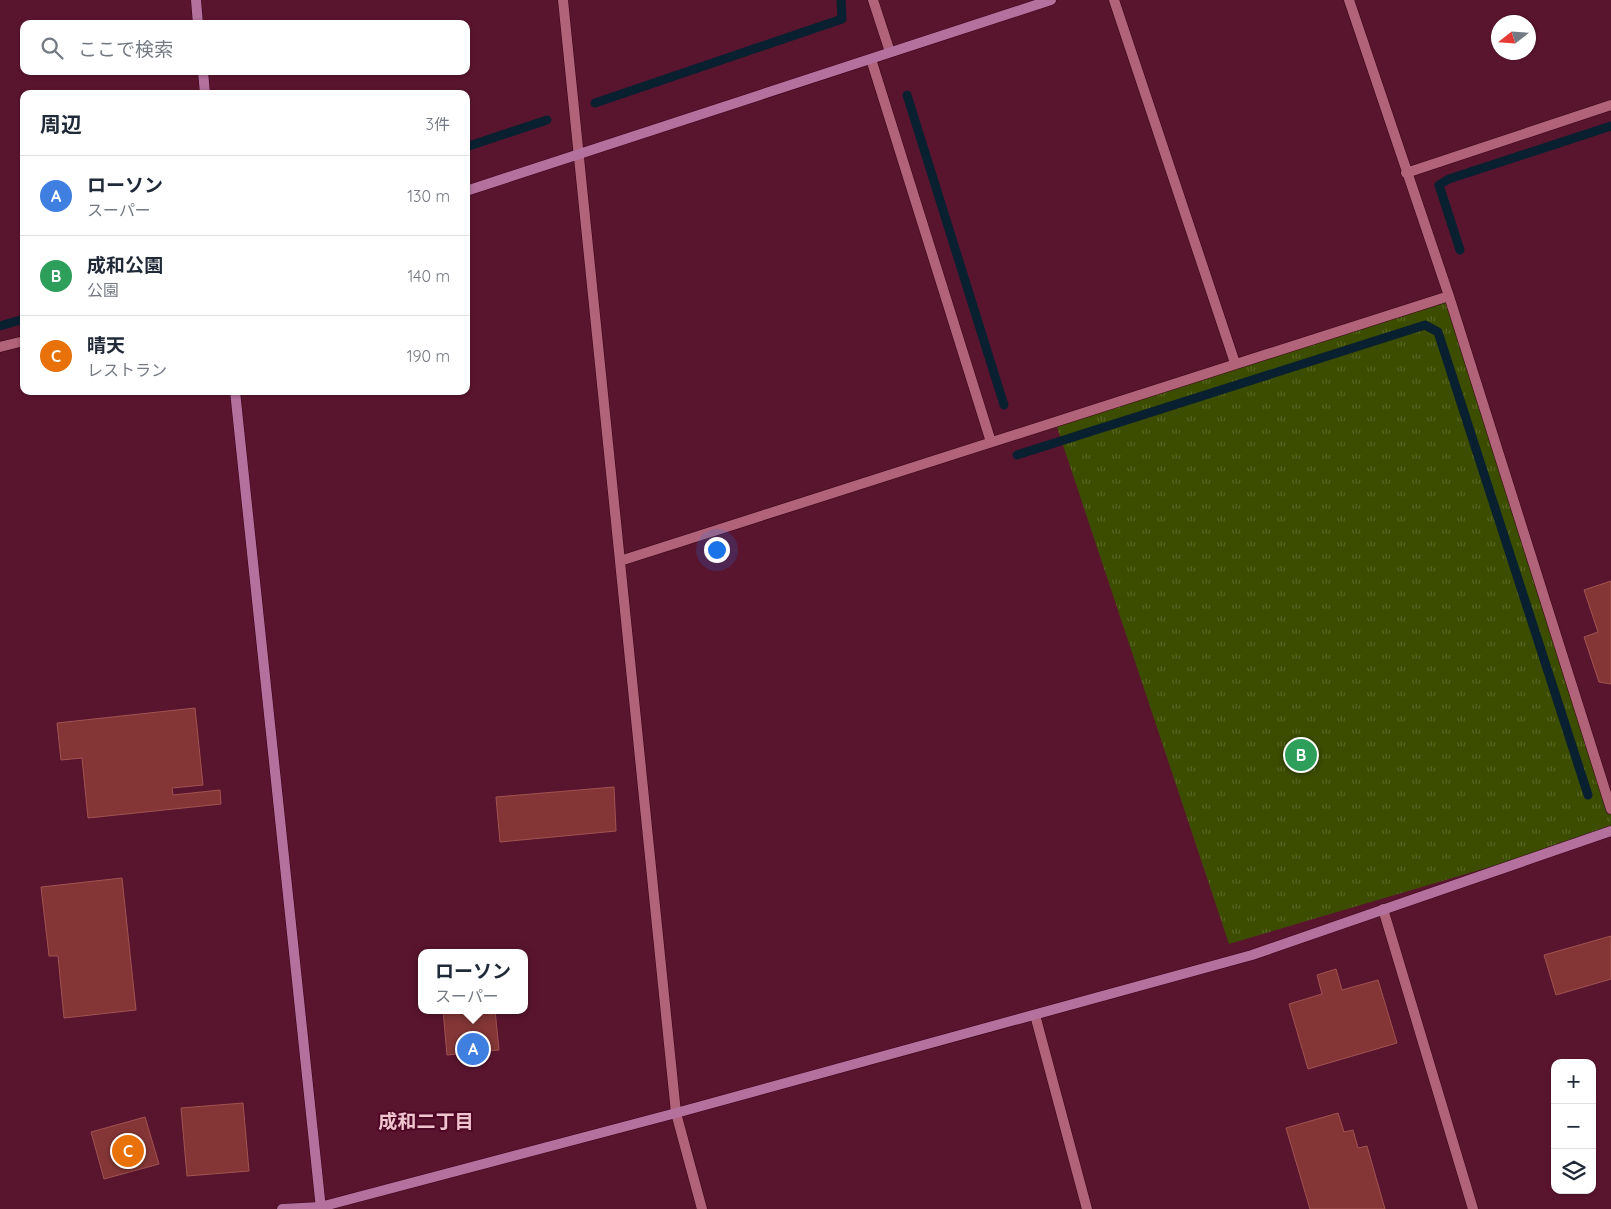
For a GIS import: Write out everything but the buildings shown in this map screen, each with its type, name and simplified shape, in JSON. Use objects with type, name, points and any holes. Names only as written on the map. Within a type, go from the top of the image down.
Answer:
[{"type":"street","points":[[196,0],[198,20]]},
{"type":"street","points":[[563,0],[676,1113],[702,1209]]},
{"type":"street","points":[[872,0],[890,52]]},
{"type":"street","points":[[470,190],[1051,0]]},
{"type":"street","points":[[1114,0],[1236,363]]},
{"type":"street","points":[[1349,0],[1449,296],[1611,809]]},
{"type":"street","points":[[871,59],[990,442]]},
{"type":"street","points":[[203,75],[205,90]]},
{"type":"street","points":[[1406,173],[1611,105]]},
{"type":"street","points":[[620,561],[1449,296]]},
{"type":"street","points":[[0,348],[20,342]]},
{"type":"street","points":[[236,395],[321,1208]]},
{"type":"street","points":[[282,1209],[321,1208],[1252,955],[1611,831]]},
{"type":"street","points":[[1383,909],[1473,1209]]},
{"type":"street","points":[[1035,1015],[1087,1209]]},
{"type":"green space","points":[[1449,296],[1611,809],[1611,831],[1229,944],[1055,421]]},
{"type":"waterway","points":[[595,103],[842,19],[841,0]]},
{"type":"waterway","points":[[907,95],[1004,405]]},
{"type":"waterway","points":[[470,146],[547,120]]},
{"type":"waterway","points":[[1460,250],[1439,185],[1449,179],[1611,126]]},
{"type":"waterway","points":[[0,326],[20,320]]},
{"type":"waterway","points":[[1017,455],[1425,325],[1438,332],[1588,795]]},
{"type":"place","name":"成和公園","points":[[1301,755]]},
{"type":"place","name":"ローソン","points":[[473,1049]]},
{"type":"place","name":"晴天","points":[[128,1151]]},
{"type":"district","name":"成和二丁目","points":[[426,1121]]}]
